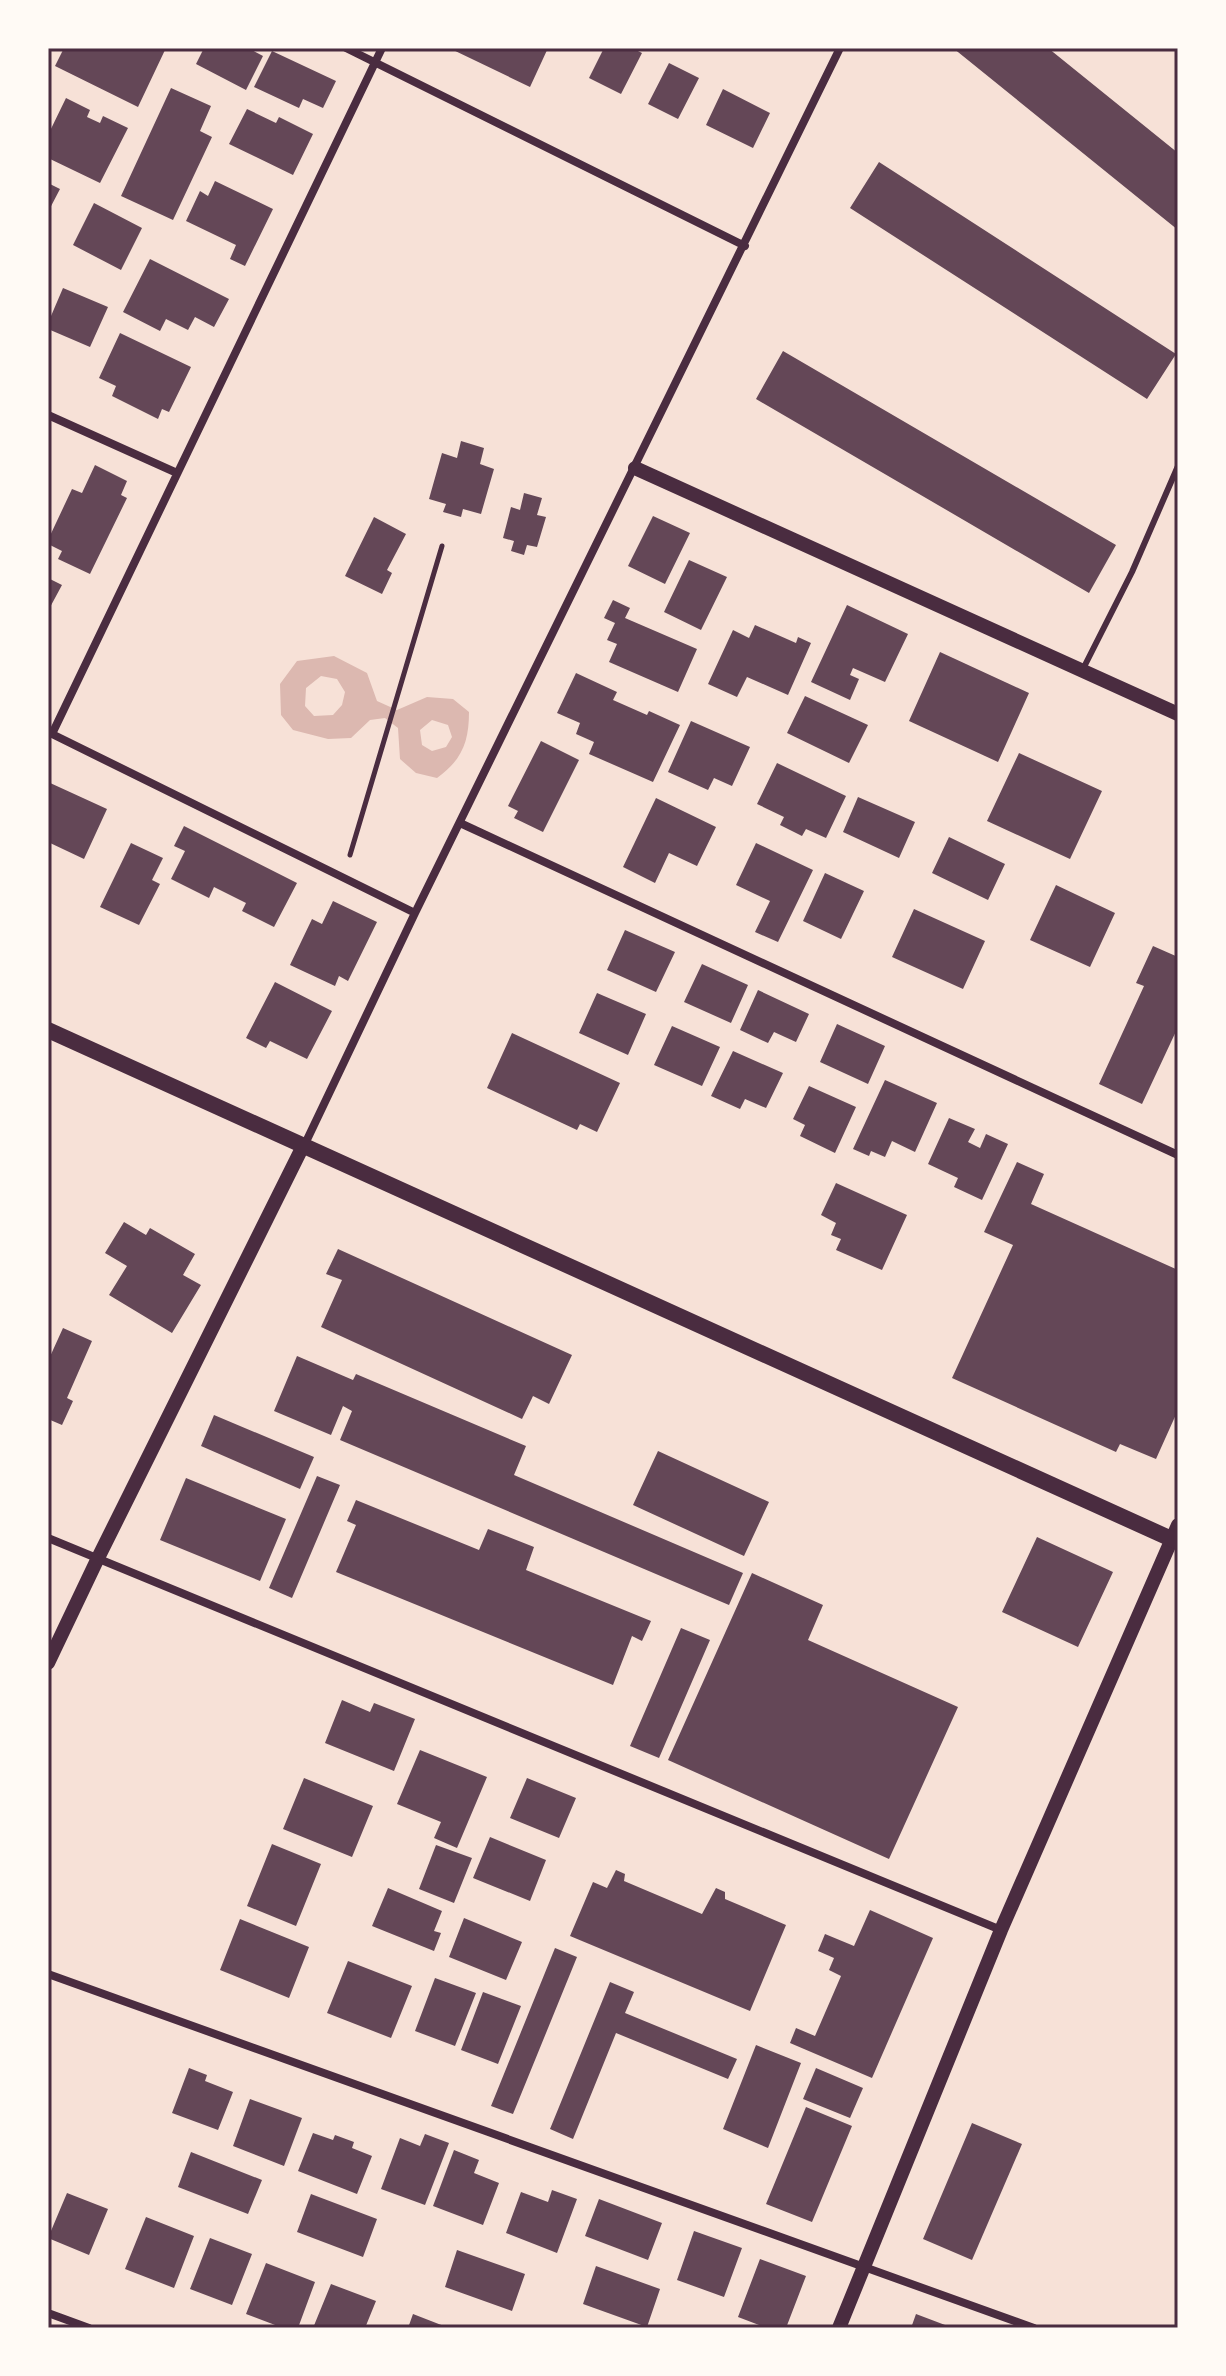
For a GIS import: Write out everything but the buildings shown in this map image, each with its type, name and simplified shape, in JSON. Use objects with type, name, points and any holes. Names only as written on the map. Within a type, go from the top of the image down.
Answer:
[{"type":"main road","points":[[48,1030],[1176,1536]]},
{"type":"street","points":[[346,48],[745,246]]},
{"type":"street","points":[[382,48],[50,733],[415,913]]},
{"type":"street","points":[[48,1663],[840,48]]},
{"type":"street","points":[[48,415],[177,473]]},
{"type":"street","points":[[635,468],[1178,714]]},
{"type":"street","points":[[460,823],[1178,1155]]},
{"type":"street","points":[[839,2328],[1001,1930],[1176,1536]]},
{"type":"street","points":[[48,1538],[1001,1930]]},
{"type":"street","points":[[48,1974],[1034,2328]]},
{"type":"street","points":[[48,2313],[89,2328]]},
{"type":"lane","points":[[1082,671],[1132,572],[1178,466]]},
{"type":"path","points":[[343,877],[442,546]]},
{"type":"shaded area","points":[[334,656],[367,673],[377,701],[397,710],[427,697],[453,699],[469,712],[468,732],[462,750],[453,764],[437,778],[416,773],[400,759],[398,728],[385,718],[370,720],[351,738],[328,739],[293,730],[281,715],[280,684],[297,661]],"holes":[[[321,676],[337,679],[345,692],[342,705],[333,715],[314,716],[305,706],[306,688]],[[432,720],[448,725],[452,737],[446,747],[432,751],[422,745],[420,730]]]}]
